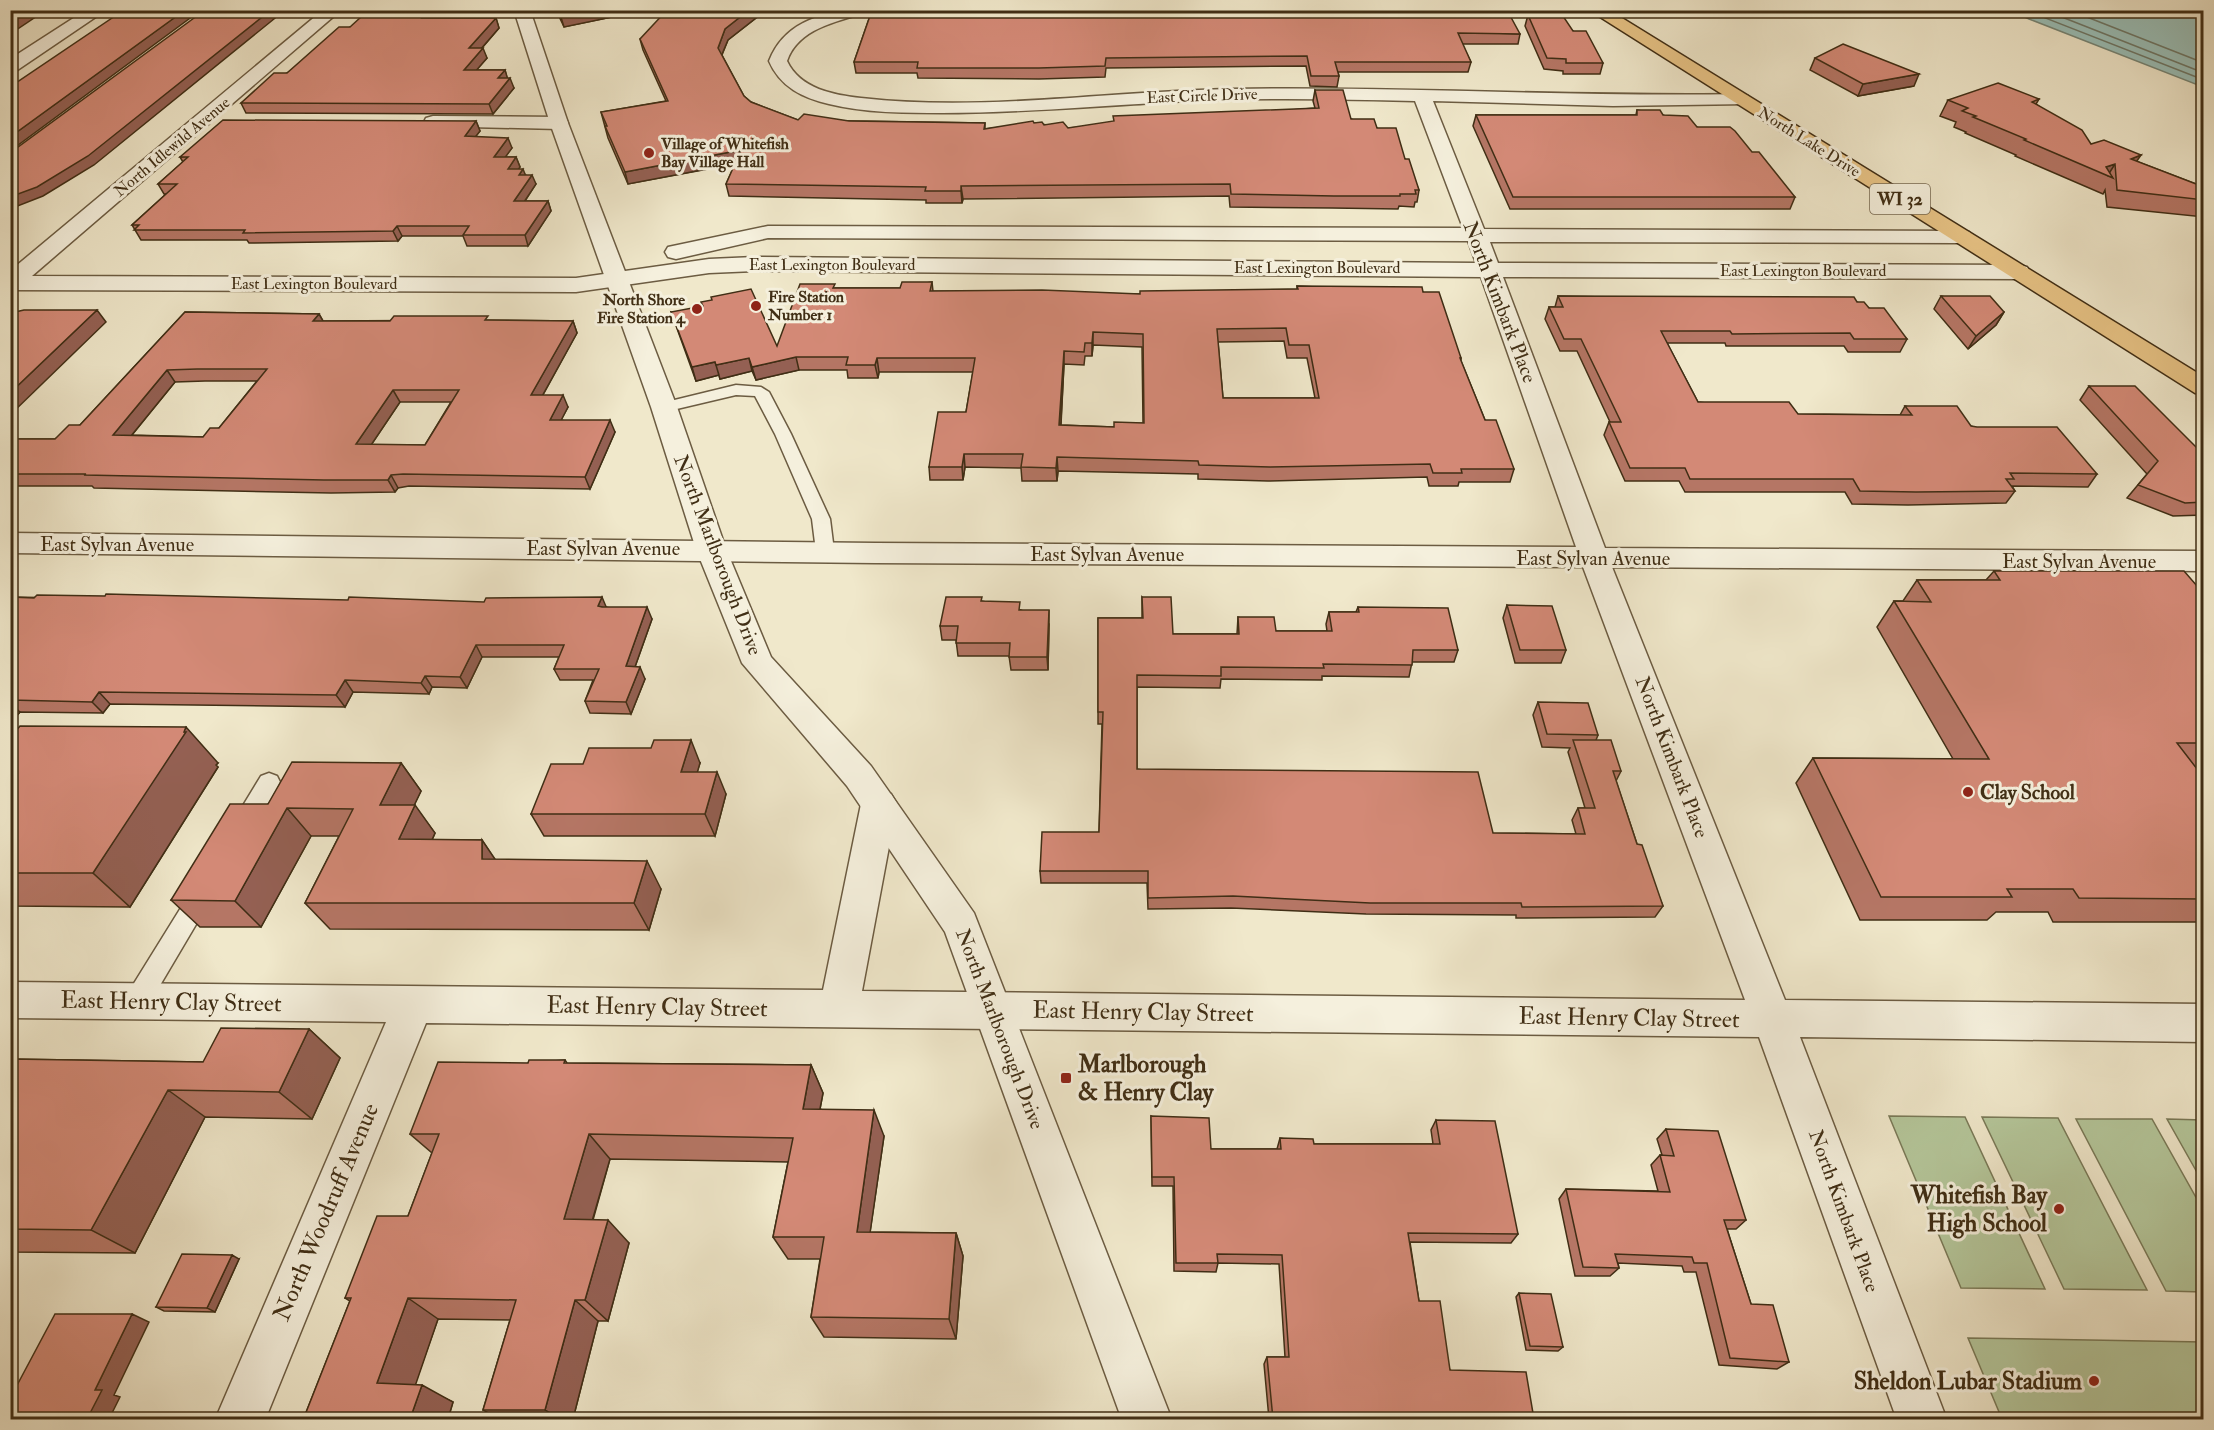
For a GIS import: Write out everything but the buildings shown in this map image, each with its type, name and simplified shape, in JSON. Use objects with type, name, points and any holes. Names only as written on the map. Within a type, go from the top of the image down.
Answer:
[{"type":"main road","name":"North Lake Drive","points":[[1597,10],[2204,388]]},
{"type":"street","points":[[10,67],[98,10]]},
{"type":"street","name":"North Idlewild Avenue","points":[[10,283],[333,10]]},
{"type":"street","name":"North Marlborough Drive","points":[[522,10],[559,123],[664,407],[711,549],[758,663],[859,776],[961,925],[1147,1419]]},
{"type":"street","name":"East Circle Drive","points":[[859,10],[807,28],[785,45],[778,61],[785,75],[807,91],[830,98],[861,103],[924,106],[1024,106],[1215,94],[1313,92],[1616,102],[1741,100]]},
{"type":"street","name":"North Kimbark Place","points":[[1421,94],[1489,268],[1594,558],[1773,1019],[1922,1419]]},
{"type":"street","points":[[204,121],[235,121]]},
{"type":"street","points":[[409,122],[559,123]]},
{"type":"street","name":"East Lexington Boulevard","points":[[617,278],[649,258],[768,232],[1961,237]]},
{"type":"street","name":"East Lexington Boulevard","points":[[10,283],[576,285],[709,266],[755,264],[1053,268],[1489,268],[2019,272]]},
{"type":"street","name":"East Sylvan Avenue","points":[[10,543],[1594,558],[2204,561]]},
{"type":"street","points":[[839,1009],[879,804]]},
{"type":"street","name":"East Henry Clay Street","points":[[10,1000],[2204,1023]]},
{"type":"street","name":"North Woodruff Avenue","points":[[240,1419],[413,1005]]},
{"type":"lane","points":[[664,407],[736,390],[761,392],[783,434],[821,519],[825,551]]},
{"type":"lane","points":[[232,843],[269,782]]},
{"type":"lane","points":[[137,1001],[214,874]]},
{"type":"green space","points":[[1889,1116],[1965,1117],[2045,1289],[1961,1288]]},
{"type":"green space","points":[[1982,1117],[2058,1118],[2147,1290],[2064,1289]]},
{"type":"green space","points":[[2076,1119],[2152,1119],[2203,1210],[2203,1292],[2166,1291]]},
{"type":"green space","points":[[2167,1119],[2203,1120],[2203,1183]]},
{"type":"green space","name":"Sheldon Lubar Stadium","points":[[1968,1338],[2203,1342],[2203,1419],[2002,1419]]},
{"type":"water","points":[[2012,11],[2203,11],[2203,87],[2029,19]]},
{"type":"place","name":"Village of Whitefish Bay Village Hall","points":[[649,153]]},
{"type":"place","name":"Fire Station Number 1","points":[[756,306]]},
{"type":"place","name":"North Shore Fire Station 4","points":[[697,309]]},
{"type":"place","name":"Clay School","points":[[1968,792]]},
{"type":"place","name":"Marlborough & Henry Clay","points":[[1066,1078]]},
{"type":"place","name":"Whitefish Bay High School","points":[[2059,1209]]},
{"type":"place","name":"Sheldon Lubar Stadium","points":[[2094,1381]]}]
